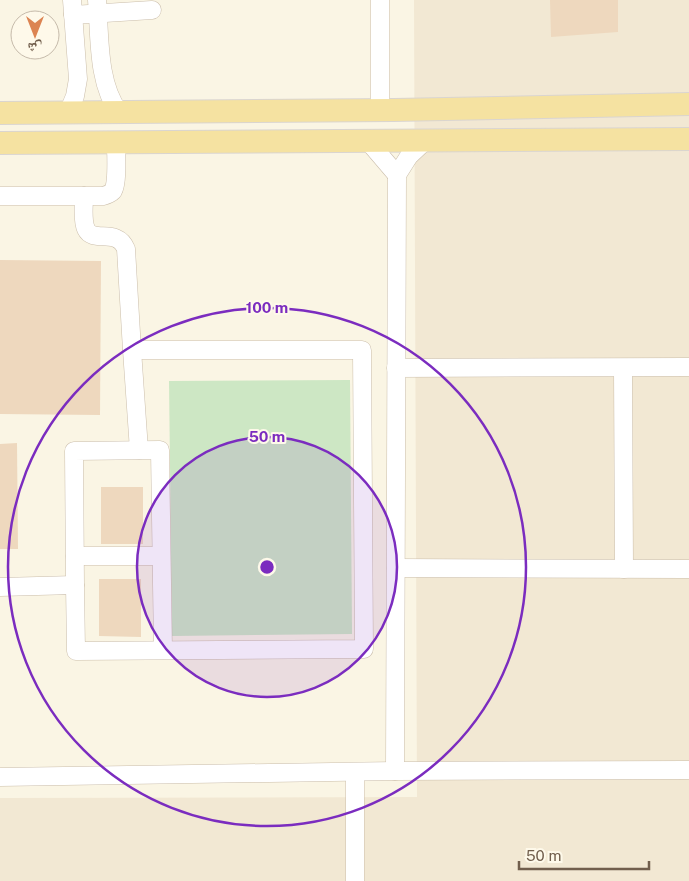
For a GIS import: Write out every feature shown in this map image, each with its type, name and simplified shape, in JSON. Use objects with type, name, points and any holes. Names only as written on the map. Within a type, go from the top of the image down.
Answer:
[{"type":"main road","points":[[0,113],[380,110],[689,104]]},
{"type":"main road","points":[[0,143],[689,139]]},
{"type":"street","points":[[380,0],[380,110]]},
{"type":"street","points":[[98,7],[103,77],[109,96],[119,112]]},
{"type":"street","points":[[68,113],[76,96],[78,78],[72,8],[98,7],[152,10]]},
{"type":"street","points":[[396,771],[396,175],[409,156],[426,140]]},
{"type":"street","points":[[368,141],[396,175]]},
{"type":"street","points":[[0,196],[103,196],[112,192],[115,183],[116,143]]},
{"type":"street","points":[[84,196],[86,230],[93,236],[118,239],[123,242],[126,249],[139,450]]},
{"type":"street","points":[[132,350],[362,350],[364,649],[76,651],[74,451],[160,450],[163,650]]},
{"type":"street","points":[[396,368],[689,368]]},
{"type":"street","points":[[623,368],[624,569]]},
{"type":"street","points":[[75,556],[161,556]]},
{"type":"street","points":[[396,568],[689,569]]},
{"type":"street","points":[[0,587],[76,585]]},
{"type":"street","points":[[0,777],[396,771],[689,770]]},
{"type":"street","points":[[355,772],[355,881]]},
{"type":"shaded area","points":[[414,0],[689,0],[689,881],[0,881],[0,798],[417,797]]},
{"type":"green space","points":[[350,380],[352,634],[172,636],[169,381]]},
{"type":"building","points":[[550,0],[618,0],[618,32],[551,37]]},
{"type":"building","points":[[0,260],[101,261],[100,415],[0,414]]},
{"type":"building","points":[[17,443],[18,549],[0,549],[0,444]]},
{"type":"building","points":[[101,487],[143,487],[143,544],[101,544]]},
{"type":"building","points":[[99,579],[141,579],[141,637],[99,636]]}]
